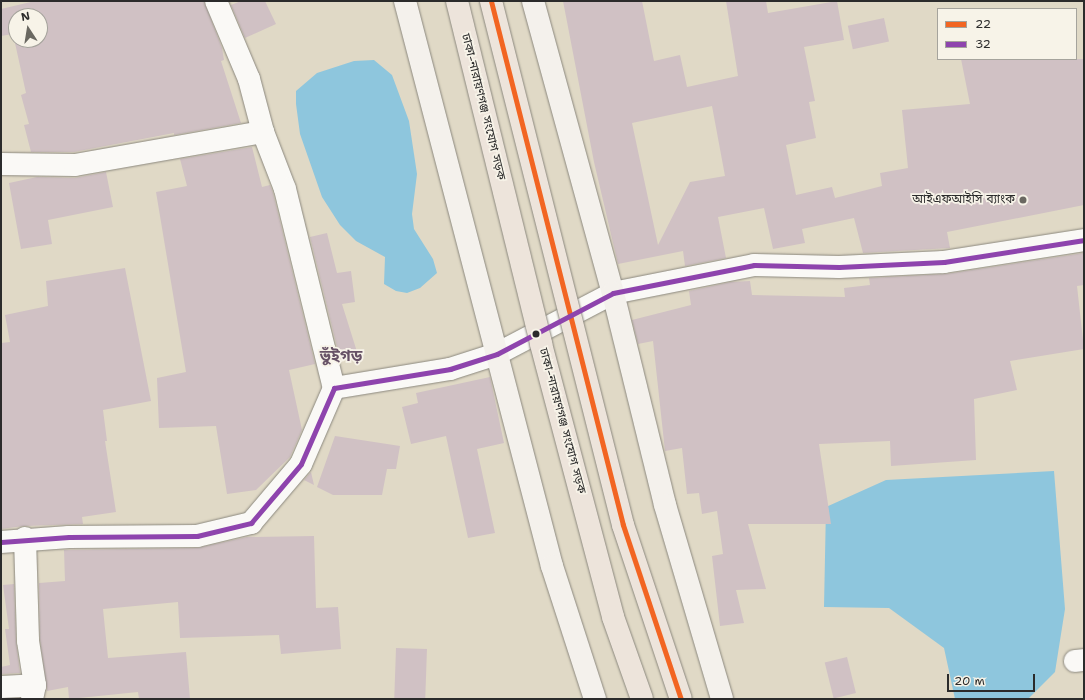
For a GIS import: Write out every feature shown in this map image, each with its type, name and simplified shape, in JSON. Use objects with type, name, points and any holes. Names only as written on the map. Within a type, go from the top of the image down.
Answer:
[{"type":"main road","name":"ঢাকা-নারায়ণগঞ্জ সংযোগ সড়ক","points":[[457,1],[541,344],[611,609],[642,699]]},
{"type":"main road","points":[[491,1],[623,525],[681,699]]},
{"type":"street","points":[[1,542],[25,538],[197,536],[251,523],[301,464],[334,388],[285,189],[263,132],[249,79],[216,1]]},
{"type":"street","points":[[405,1],[552,566],[595,699]]},
{"type":"street","points":[[533,1],[612,293],[664,505],[722,699]]},
{"type":"street","points":[[1,164],[75,165],[263,132]]},
{"type":"street","points":[[334,388],[450,368],[497,354],[612,293],[754,265],[839,267],[944,262],[1084,240]]},
{"type":"street","points":[[1,687],[33,692],[28,641],[25,538]]},
{"type":"water","points":[[374,60],[392,75],[409,121],[417,174],[412,214],[414,229],[433,259],[437,273],[420,288],[407,293],[396,291],[384,284],[385,257],[356,241],[340,225],[322,197],[300,134],[296,104],[296,91],[317,73],[354,61]]},
{"type":"water","points":[[1054,471],[1065,609],[1055,672],[1028,699],[955,699],[944,648],[889,608],[824,607],[826,507],[886,480]]},
{"type":"building","points":[[35,1],[204,1],[222,48],[224,60],[221,61],[241,123],[174,135],[174,133],[74,152],[31,152],[24,125],[29,124],[21,95],[26,93],[16,48],[48,48],[48,8],[8,8],[8,35],[1,36],[1,9]]},
{"type":"building","points":[[241,1],[265,1],[276,24],[245,38],[231,5]]},
{"type":"building","points":[[563,1],[642,1],[654,61],[680,55],[687,87],[738,76],[726,1],[766,1],[768,13],[837,1],[844,40],[804,47],[815,101],[809,102],[816,138],[786,145],[796,195],[832,187],[835,198],[882,186],[880,173],[908,168],[902,110],[970,104],[961,60],[1084,59],[1084,205],[947,232],[950,248],[863,253],[854,218],[802,229],[805,243],[773,249],[764,208],[718,217],[726,258],[685,266],[683,251],[618,264],[594,162]],"holes":[[[712,106],[725,176],[690,182],[658,245],[632,123]]]},
{"type":"building","points":[[884,18],[889,41],[853,49],[848,26]]},
{"type":"building","points":[[252,147],[262,187],[270,185],[273,193],[315,364],[289,370],[302,430],[290,457],[256,490],[227,494],[216,426],[159,428],[157,378],[186,372],[156,192],[187,186],[180,159]]},
{"type":"building","points":[[106,172],[113,207],[48,220],[52,244],[21,249],[9,183],[37,177],[75,178]]},
{"type":"building","points":[[327,233],[337,273],[351,271],[355,302],[342,304],[358,355],[340,359],[310,237]]},
{"type":"building","points":[[1084,253],[1084,285],[1077,286],[1084,349],[1010,361],[1017,390],[974,399],[976,460],[891,466],[890,441],[819,444],[831,524],[748,524],[766,589],[736,590],[744,623],[720,626],[712,556],[723,554],[717,511],[702,514],[699,493],[687,494],[682,448],[665,451],[653,341],[638,344],[632,320],[691,305],[689,291],[731,282],[750,281],[752,295],[845,297],[844,288],[870,285],[869,278],[946,274]]},
{"type":"building","points":[[125,268],[151,401],[103,410],[107,441],[105,441],[116,512],[82,517],[83,524],[24,526],[1,529],[1,343],[10,342],[5,315],[48,306],[46,281]]},
{"type":"building","points":[[490,377],[504,443],[477,449],[495,533],[468,538],[446,436],[411,444],[402,407],[418,403],[416,393]]},
{"type":"building","points":[[335,436],[400,446],[396,469],[387,469],[382,495],[333,495],[317,487]]},
{"type":"building","points":[[311,472],[314,485],[304,480]]},
{"type":"building","points":[[314,536],[316,608],[338,607],[341,649],[281,654],[279,635],[180,638],[178,602],[103,609],[108,658],[186,652],[190,699],[139,699],[138,692],[69,699],[68,687],[47,691],[40,640],[39,583],[65,581],[64,550],[197,548],[247,537]]},
{"type":"building","points":[[14,584],[16,641],[20,673],[1,674],[1,667],[10,665],[5,629],[9,629],[3,585]]},
{"type":"building","points":[[396,648],[427,649],[425,699],[394,699]]},
{"type":"building","points":[[847,657],[856,693],[834,698],[825,663]]},
{"type":"transit line","name":"22","points":[[491,1],[623,525],[681,699]]},
{"type":"transit line","name":"32","points":[[1,542],[69,537],[197,536],[251,523],[301,464],[334,388],[450,369],[497,354],[613,293],[754,265],[839,267],[944,262],[1084,240]]},
{"type":"place","name":"আইএফআইসি ব্যাংক","points":[[1023,200]]},
{"type":"district","name":"ভুঁইগড়","points":[[341,356]]}]
